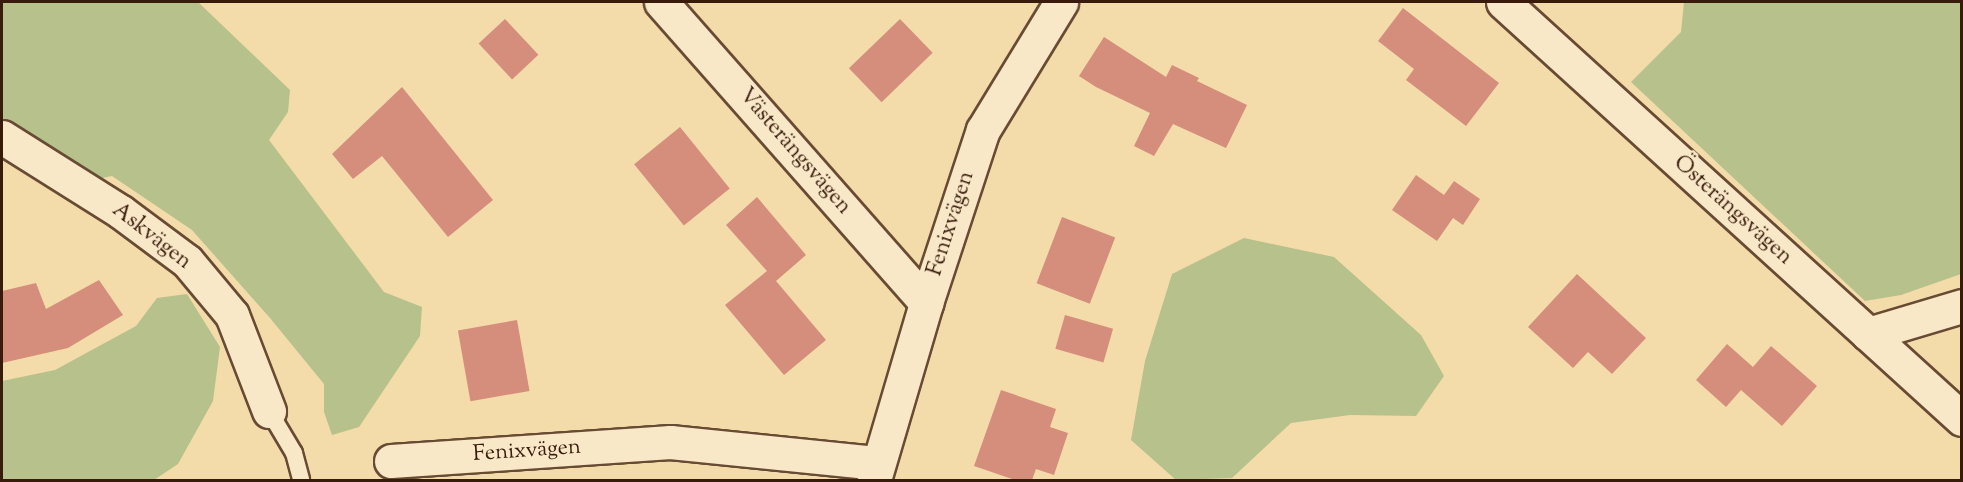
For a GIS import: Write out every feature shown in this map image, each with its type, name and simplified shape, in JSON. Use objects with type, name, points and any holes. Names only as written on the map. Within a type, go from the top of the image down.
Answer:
[{"type":"street","name":"Västerängsvägen","points":[[661,2],[926,303]]},
{"type":"street","name":"Fenixvägen","points":[[391,461],[670,442],[876,472],[926,303],[983,130],[1061,2]]},
{"type":"street","name":"Österängsvägen","points":[[1503,2],[1962,419]]},
{"type":"street","name":"Askvägen","points":[[2,138],[121,212],[188,261],[232,315],[269,411]]},
{"type":"street","points":[[1868,334],[1962,306]]},
{"type":"lane","points":[[269,411],[294,453],[301,480]]},
{"type":"green space","points":[[2,2],[198,2],[290,90],[288,112],[269,140],[384,292],[422,307],[420,336],[359,427],[332,435],[324,412],[324,384],[270,318],[192,230],[112,176],[92,180],[2,120]]},
{"type":"green space","points":[[1684,2],[1961,2],[1961,274],[1901,295],[1865,301],[1631,82],[1681,32]]},
{"type":"green space","points":[[1244,238],[1334,257],[1421,335],[1444,376],[1416,416],[1350,415],[1291,423],[1232,478],[1176,480],[1131,440],[1145,361],[1172,274]]},
{"type":"green space","points":[[187,294],[220,347],[213,401],[178,464],[154,480],[2,480],[2,381],[55,370],[136,326],[157,298]]},
{"type":"building","points":[[1403,8],[1499,83],[1466,126],[1406,80],[1414,69],[1378,41]]},
{"type":"building","points":[[505,19],[538,55],[512,79],[479,44]]},
{"type":"building","points":[[900,19],[933,53],[882,102],[849,68]]},
{"type":"building","points":[[1104,37],[1166,77],[1172,65],[1199,78],[1197,81],[1247,105],[1226,148],[1173,124],[1154,156],[1134,146],[1150,113],[1096,87],[1079,76]]},
{"type":"building","points":[[402,87],[493,200],[448,237],[382,156],[353,179],[332,154]]},
{"type":"building","points":[[680,127],[730,188],[684,226],[634,164]]},
{"type":"building","points":[[1416,175],[1444,195],[1454,181],[1480,199],[1463,225],[1453,218],[1437,241],[1392,210]]},
{"type":"building","points":[[757,197],[806,255],[776,281],[826,340],[784,375],[725,305],[767,271],[726,225]]},
{"type":"building","points":[[1062,217],[1115,237],[1090,304],[1037,283]]},
{"type":"building","points":[[1577,274],[1646,338],[1612,374],[1588,352],[1573,368],[1528,327]]},
{"type":"building","points":[[99,280],[123,315],[68,348],[2,363],[2,291],[36,283],[46,309]]},
{"type":"building","points":[[1065,315],[1113,329],[1103,362],[1055,349]]},
{"type":"building","points":[[517,320],[530,391],[470,401],[458,330]]},
{"type":"building","points":[[1727,344],[1753,367],[1771,346],[1817,386],[1782,426],[1741,390],[1726,407],[1696,380]]},
{"type":"building","points":[[1001,390],[1056,409],[1050,427],[1068,433],[1054,475],[1036,469],[1032,480],[1015,480],[974,466]]}]
